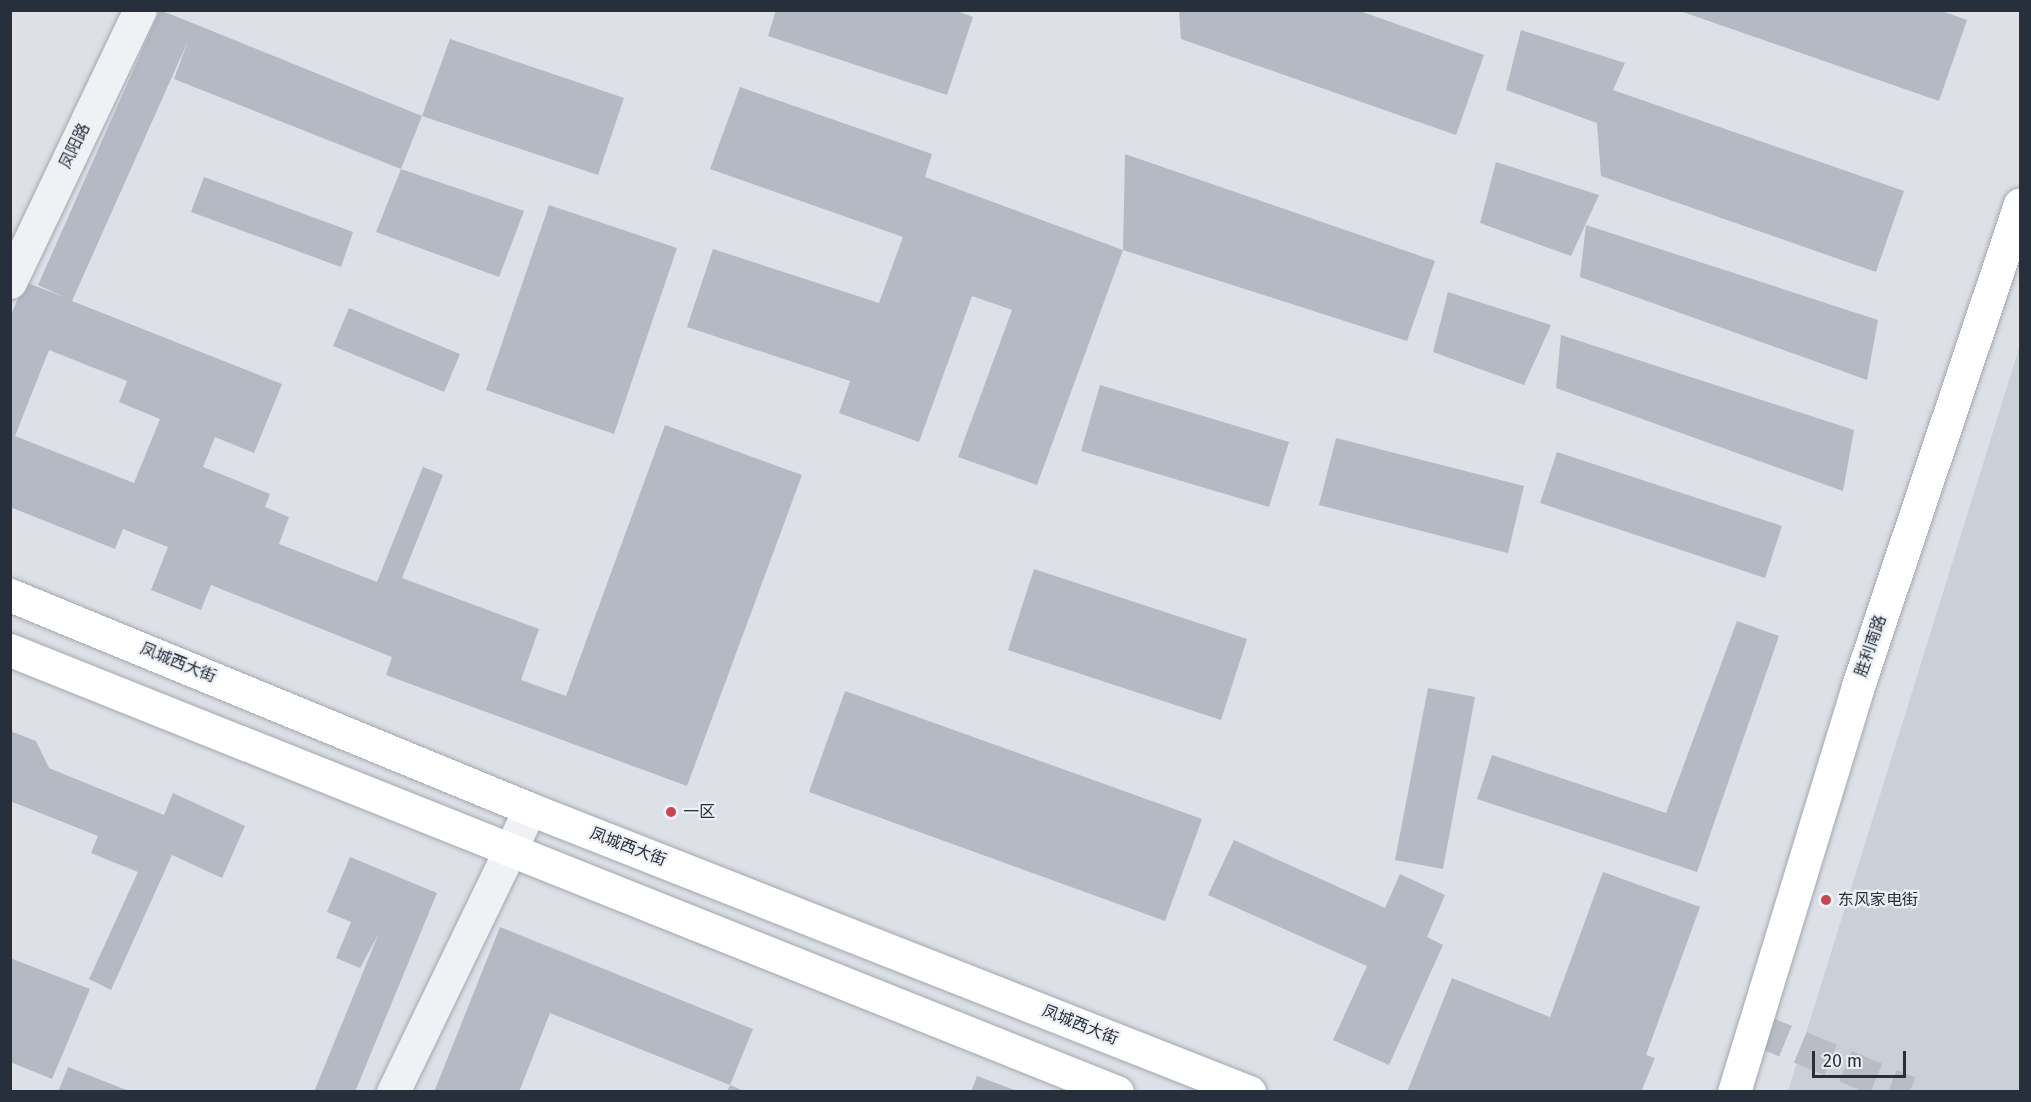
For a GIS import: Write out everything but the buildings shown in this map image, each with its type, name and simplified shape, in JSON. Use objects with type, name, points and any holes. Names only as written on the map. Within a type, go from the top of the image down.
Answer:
[{"type":"main road","name":"胜利南路","points":[[1734,1092],[1858,686],[2020,204]]},
{"type":"main road","name":"凤城西大街","points":[[10,595],[530,809],[1249,1092]]},
{"type":"main road","points":[[10,650],[1118,1092]]},
{"type":"street","name":"凤阳路","points":[[10,282],[140,10]]},
{"type":"street","points":[[393,1092],[530,809]]},
{"type":"shaded area","points":[[2020,345],[2020,1091],[1788,1091]]},
{"type":"tunnel","points":[[1755,1028],[1909,1092]]},
{"type":"place","name":"一区","points":[[671,812]]},
{"type":"place","name":"东风家电街","points":[[1826,900]]}]
